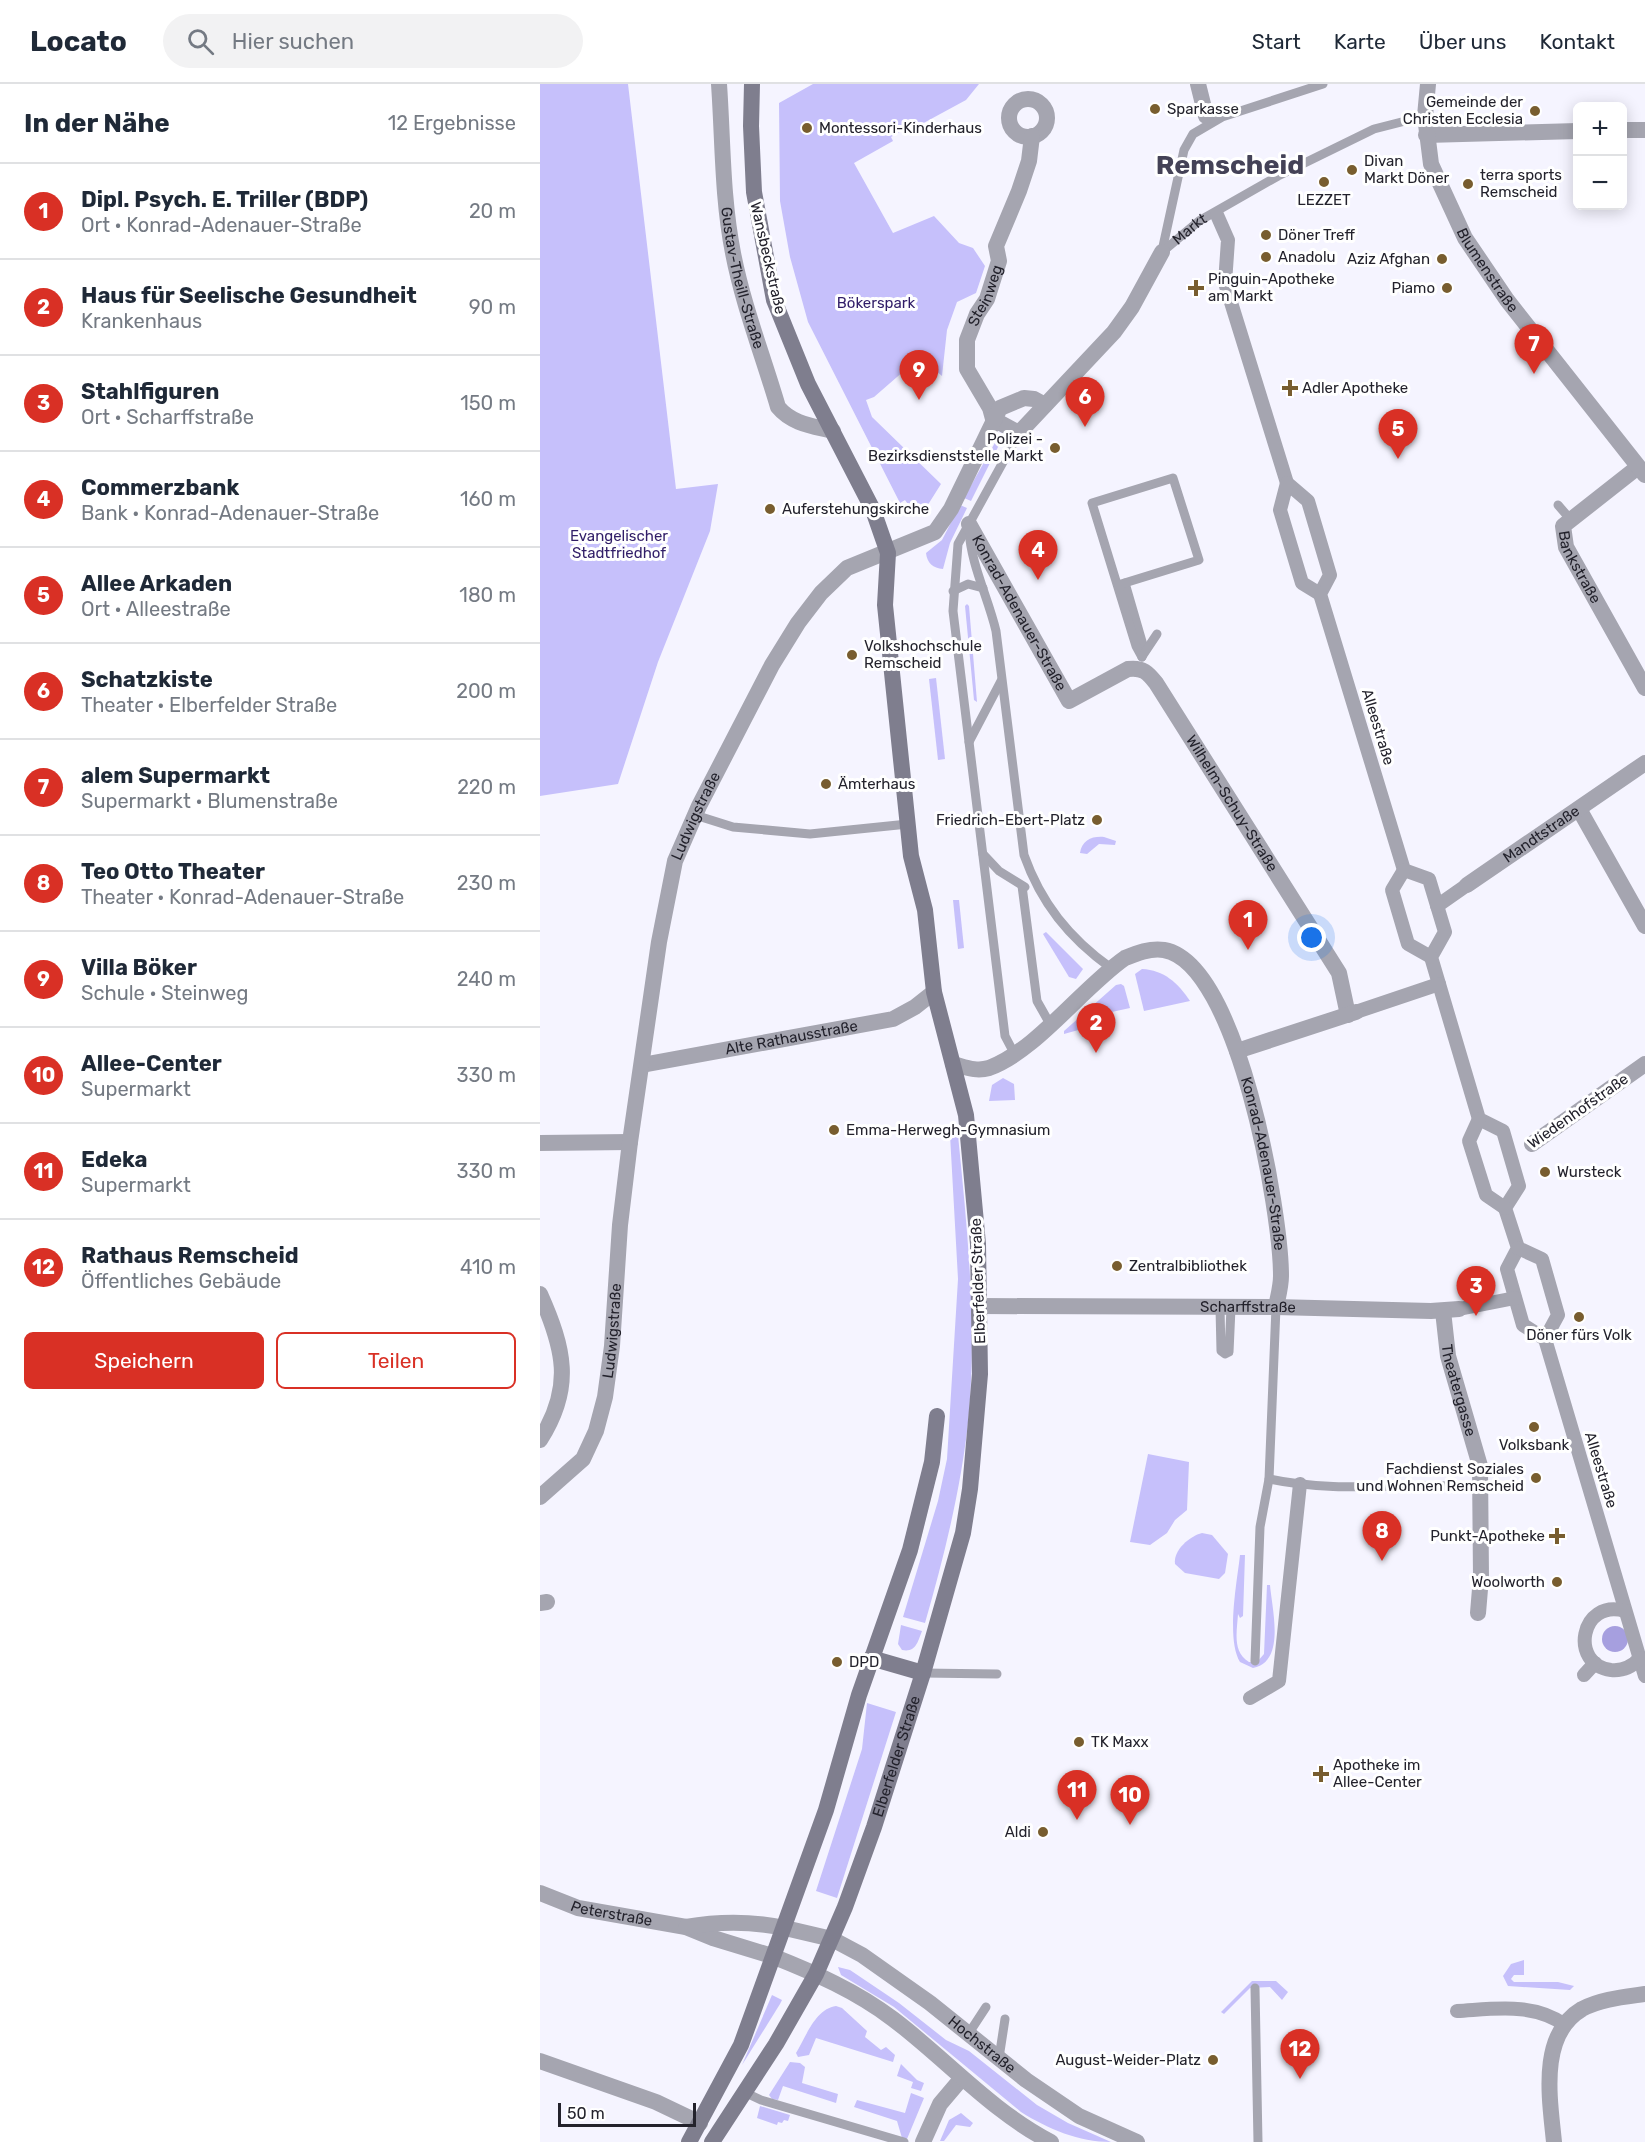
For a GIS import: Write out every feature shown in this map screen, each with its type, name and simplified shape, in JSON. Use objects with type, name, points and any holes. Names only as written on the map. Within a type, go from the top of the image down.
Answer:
[{"type":"main road","name":"Wansbeckstraße","points":[[750,88],[754,192],[774,300],[800,367],[873,510],[888,553]]},
{"type":"main road","name":"Elberfelder Straße","points":[[712,2142],[776,2044],[816,1974],[832,1939],[874,1827],[923,1673],[961,1542],[968,1500],[980,1374],[981,1306],[976,1213],[966,1115],[934,992],[925,910],[911,856],[885,605],[888,553]]},
{"type":"main road","points":[[688,2142],[741,2045],[826,1810],[871,1658],[910,1550],[933,1462],[938,1416]]},
{"type":"main road","points":[[871,1658],[923,1673]]},
{"type":"street","name":"Gustav-Theill-Straße","points":[[719,84],[723,178],[738,279],[778,407],[794,421],[833,431]]},
{"type":"street","points":[[1198,84],[1206,116]]},
{"type":"street","points":[[1428,84],[1426,135],[1573,131]]},
{"type":"street","points":[[1627,130],[1645,130]]},
{"type":"street","name":"Blumenstraße","points":[[1426,135],[1431,164],[1439,185],[1478,260],[1642,471]]},
{"type":"street","name":"Steinweg","points":[[993,419],[990,408],[967,369],[967,340],[977,314],[987,299],[999,261],[996,246],[1029,161],[1032,136]]},
{"type":"street","name":"Alleestraße","points":[[1215,213],[1228,240],[1226,283],[1287,483],[1280,510],[1283,521],[1302,583],[1320,594],[1404,870]]},
{"type":"street","points":[[993,419],[1018,433],[1124,319],[1162,252]]},
{"type":"street","points":[[888,553],[935,532],[964,483],[1000,408],[1024,398],[1034,399],[1045,405]]},
{"type":"street","name":"Bankstraße","points":[[1642,471],[1567,523],[1566,547],[1645,688]]},
{"type":"street","name":"Alleestraße","points":[[1287,483],[1308,501],[1330,575],[1320,594]]},
{"type":"street","name":"Konrad-Adenauer-Straße","points":[[969,525],[1069,701],[1140,662]]},
{"type":"street","name":"Ludwigstraße","points":[[540,1497],[583,1459],[596,1431],[602,1408],[612,1346],[620,1225],[630,1142],[659,942],[675,861],[695,815],[772,665],[798,623],[821,593],[848,568],[888,553]]},
{"type":"street","name":"Wilhelm-Schuy-Straße","points":[[1140,662],[1156,683],[1339,973],[1352,1014]]},
{"type":"street","name":"Mandtstraße","points":[[1437,906],[1645,763]]},
{"type":"street","points":[[1579,809],[1645,926]]},
{"type":"street","points":[[1431,957],[1445,933],[1429,879],[1404,870],[1392,890],[1395,901],[1408,944],[1431,957],[1479,1119],[1469,1141],[1486,1196],[1505,1208],[1518,1248],[1507,1269],[1523,1325],[1545,1339],[1558,1315],[1542,1259],[1518,1248]]},
{"type":"street","name":"Konrad-Adenauer-Straße","points":[[953,1064],[976,1070],[988,1068],[1014,1053],[1112,968],[1143,951],[1165,950],[1180,957],[1195,970],[1212,995],[1238,1052],[1253,1098],[1266,1158],[1281,1276],[1276,1307]]},
{"type":"street","points":[[1238,1052],[1439,984]]},
{"type":"street","name":"Alte Rathausstraße","points":[[642,1065],[893,1019],[915,1007],[934,992]]},
{"type":"street","name":"Wiedenhofstraße","points":[[1511,1158],[1645,1064]]},
{"type":"street","points":[[1479,1119],[1503,1131],[1511,1158],[1519,1186],[1505,1208]]},
{"type":"street","points":[[540,1143],[630,1142]]},
{"type":"street","points":[[540,1294],[544,1312],[563,1362],[558,1408],[540,1440]]},
{"type":"street","name":"Scharffstraße","points":[[981,1306],[1451,1310],[1515,1298]]},
{"type":"street","name":"Theatergasse","points":[[1451,1310],[1448,1356],[1480,1466],[1481,1577],[1478,1613]]},
{"type":"street","name":"Alleestraße","points":[[1545,1339],[1645,1676]]},
{"type":"street","points":[[1250,1698],[1279,1681],[1300,1484]]},
{"type":"street","points":[[1625,1611],[1614,1609],[1601,1612],[1587,1626],[1585,1646],[1595,1663],[1606,1669],[1619,1670],[1632,1666],[1640,1658]]},
{"type":"street","points":[[1584,1675],[1595,1663]]},
{"type":"street","name":"Peterstraße","points":[[540,1893],[578,1908],[686,1926],[713,1938],[772,1956]]},
{"type":"street","name":"Peterstraße","points":[[686,1926],[715,1922],[756,1922],[832,1939]]},
{"type":"street","name":"Hochstraße","points":[[832,1939],[882,1968],[1079,2116],[1137,2142]]},
{"type":"street","points":[[772,1956],[816,1974],[892,2018],[962,2078],[1021,2124],[1051,2142]]},
{"type":"street","points":[[1554,2142],[1549,2093],[1550,2064],[1557,2038],[1575,2014],[1592,2005],[1612,1998],[1645,1994]]},
{"type":"street","points":[[1457,2011],[1498,2008],[1539,2011],[1565,2025]]},
{"type":"street","points":[[540,2061],[656,2102],[700,2123]]},
{"type":"street","points":[[923,2142],[940,2104],[962,2078]]},
{"type":"lane","name":"Markt","points":[[1162,252],[1184,150],[1193,134],[1222,117],[1323,84]]},
{"type":"lane","name":"Markt","points":[[1162,252],[1185,231],[1215,213],[1358,135],[1387,123],[1425,116]]},
{"type":"lane","points":[[1014,1053],[1005,1036],[952,591],[958,544],[1018,433]]},
{"type":"lane","points":[[1121,584],[1199,560],[1173,478],[1092,503],[1121,584],[1140,662]]},
{"type":"lane","points":[[1558,506],[1567,523]]},
{"type":"lane","points":[[969,525],[970,553],[996,631],[1024,855],[1038,892],[1070,934],[1112,968]]},
{"type":"lane","points":[[952,591],[968,584],[983,588]]},
{"type":"lane","points":[[1140,662],[1157,634]]},
{"type":"lane","points":[[969,742],[1002,680]]},
{"type":"lane","points":[[695,815],[733,827],[810,834],[908,824]]},
{"type":"lane","points":[[982,854],[999,871],[1022,886],[1038,892]]},
{"type":"lane","points":[[1022,886],[1037,1001],[1050,1024]]},
{"type":"lane","name":"Konrad-Adenauer-Straße","points":[[1255,1661],[1260,1527],[1269,1479],[1276,1307]]},
{"type":"lane","points":[[1269,1479],[1300,1484],[1480,1487]]},
{"type":"lane","points":[[923,1673],[996,1675]]},
{"type":"lane","points":[[1255,1988],[1258,2142]]},
{"type":"lane","points":[[969,2033],[986,2007]]},
{"type":"lane","points":[[999,2058],[1005,2019]]},
{"type":"lane","points":[[744,2092],[760,2100],[904,2142]]},
{"type":"green space","name":"Evangelischer Stadtfriedhof","points":[[540,84],[628,84],[676,489],[718,484],[710,531],[658,662],[618,784],[540,796]]},
{"type":"green space","name":"Bökerspark","points":[[813,84],[979,84],[966,100],[907,132],[905,129],[891,137],[893,141],[854,163],[893,233],[934,216],[959,243],[973,248],[985,266],[976,293],[957,302],[947,330],[942,376],[920,357],[874,397],[866,400],[872,417],[941,484],[924,511],[914,513],[905,500],[900,503],[808,322],[790,257],[780,201],[779,103]]},
{"type":"green space","points":[[1001,432],[1004,435],[971,501],[964,498]]},
{"type":"green space","points":[[960,505],[967,508],[950,543],[943,569],[936,567],[929,562],[926,553],[942,540]]},
{"type":"green space","points":[[967,604],[977,702],[974,700],[965,606]]},
{"type":"green space","points":[[936,678],[945,759],[938,760],[929,679]]},
{"type":"green space","points":[[1104,837],[1116,841],[1115,845],[1099,844],[1087,854],[1080,853],[1088,840]]},
{"type":"green space","points":[[953,900],[959,900],[964,948],[958,949]]},
{"type":"green space","points":[[1046,932],[1083,969],[1076,979],[1069,977],[1043,934]]},
{"type":"green space","points":[[1142,969],[1157,972],[1170,979],[1190,1001],[1144,1011],[1135,974]]},
{"type":"green space","points":[[1116,985],[1124,986],[1130,1008],[1098,1015],[1100,1024],[1064,1034],[1064,1031]]},
{"type":"green space","points":[[1003,1078],[1014,1084],[1015,1100],[989,1101],[992,1085]]},
{"type":"green space","points":[[950,1135],[958,1135],[965,1204],[970,1274],[971,1378],[966,1440],[957,1493],[925,1623],[903,1617],[938,1501],[947,1459],[958,1279]]},
{"type":"green space","points":[[1148,1454],[1189,1462],[1187,1510],[1175,1520],[1167,1533],[1150,1545],[1130,1542]]},
{"type":"green space","points":[[1202,1533],[1212,1535],[1228,1554],[1225,1573],[1219,1579],[1185,1573],[1175,1564],[1177,1554],[1183,1544]]},
{"type":"green space","points":[[1240,1555],[1245,1555],[1243,1616],[1240,1618],[1238,1614],[1237,1641],[1240,1653],[1249,1662],[1257,1662],[1264,1654],[1267,1585],[1270,1585],[1273,1607],[1275,1633],[1270,1656],[1263,1664],[1253,1668],[1240,1662],[1234,1639],[1234,1610]]},
{"type":"green space","points":[[901,1625],[922,1631],[916,1645],[910,1650],[902,1650],[898,1644]]},
{"type":"green space","points":[[867,1703],[896,1712],[837,1898],[816,1891],[862,1749]]},
{"type":"green space","points":[[1524,1960],[1524,1975],[1514,1975],[1511,1979],[1514,1982],[1558,1982],[1574,1986],[1570,1990],[1508,1986],[1503,1976],[1511,1964]]},
{"type":"green space","points":[[838,1967],[850,1970],[899,2003],[946,2040],[969,2051],[1037,2105],[1068,2123],[1111,2142],[1087,2140],[1064,2133],[1021,2112],[894,2007],[841,1975]]},
{"type":"green space","points":[[1252,1981],[1276,1981],[1288,1992],[1282,2000],[1270,1987],[1250,1988],[1224,2014],[1221,2012]]},
{"type":"green space","points":[[772,1995],[782,2000],[742,2065]]},
{"type":"green space","points":[[836,2006],[842,2008],[867,2031],[865,2037],[881,2050],[886,2047],[895,2055],[893,2062],[816,2038],[809,2055],[798,2057],[796,2053],[817,2018],[822,2012]]},
{"type":"green space","points":[[790,2062],[800,2063],[805,2067],[802,2083],[838,2094],[836,2103],[783,2086],[778,2100],[772,2099],[769,2095]]},
{"type":"green space","points":[[901,2064],[917,2080],[924,2083],[921,2091],[911,2088],[913,2082],[897,2076]]},
{"type":"green space","points":[[911,2093],[924,2098],[907,2139],[902,2138],[897,2121],[854,2107],[857,2100],[905,2113]]},
{"type":"green space","points":[[760,2106],[790,2115],[788,2121],[778,2122],[777,2125],[757,2118]]},
{"type":"green space","points":[[961,2113],[973,2123],[970,2127],[956,2125],[944,2141],[940,2141],[949,2120]]},
{"type":"shaded area","points":[[1615,1626],[1624,1630],[1628,1639],[1624,1648],[1615,1652],[1606,1648],[1602,1639],[1606,1630]]},
{"type":"place","name":"Sparkasse","points":[[1155,109]]},
{"type":"place","name":"Gemeinde der Christen Ecclesia","points":[[1535,111]]},
{"type":"place","name":"Montessori-Kinderhaus","points":[[807,128]]},
{"type":"place","name":"Divan Markt Döner","points":[[1352,170]]},
{"type":"place","name":"LEZZET","points":[[1324,182]]},
{"type":"place","name":"terra sports Remscheid","points":[[1468,184]]},
{"type":"place","name":"Döner Treff","points":[[1266,235]]},
{"type":"place","name":"Anadolu","points":[[1266,257]]},
{"type":"place","name":"Aziz Afghan","points":[[1442,259]]},
{"type":"place","name":"Pinguin-Apotheke am Markt","points":[[1196,288]]},
{"type":"place","name":"Piamo","points":[[1447,288]]},
{"type":"place","name":"alem Supermarkt","points":[[1534,374]]},
{"type":"place","name":"Adler Apotheke","points":[[1290,388]]},
{"type":"place","name":"Villa Böker","points":[[919,400]]},
{"type":"place","name":"Schatzkiste","points":[[1085,427]]},
{"type":"place","name":"Polizei - Bezirksdienststelle Markt","points":[[1055,448]]},
{"type":"place","name":"Allee Arkaden","points":[[1398,459]]},
{"type":"place","name":"Auferstehungskirche","points":[[770,509]]},
{"type":"place","name":"Commerzbank","points":[[1038,580]]},
{"type":"place","name":"Volkshochschule Remscheid","points":[[852,655]]},
{"type":"place","name":"Ämterhaus","points":[[826,784]]},
{"type":"place","name":"Friedrich-Ebert-Platz","points":[[1097,820]]},
{"type":"place","name":"Dipl. Psych. E. Triller (BDP)","points":[[1248,950]]},
{"type":"place","name":"Haus für Seelische Gesundheit","points":[[1096,1053]]},
{"type":"place","name":"Emma-Herwegh-Gymnasium","points":[[834,1130]]},
{"type":"place","name":"Wursteck","points":[[1545,1172]]},
{"type":"place","name":"Zentralbibliothek","points":[[1117,1266]]},
{"type":"place","name":"Stahlfiguren","points":[[1476,1316]]},
{"type":"place","name":"Döner fürs Volk","points":[[1579,1317]]},
{"type":"place","name":"Volksbank","points":[[1534,1427]]},
{"type":"place","name":"Fachdienst Soziales und Wohnen Remscheid","points":[[1536,1478]]},
{"type":"place","name":"Punkt-Apotheke","points":[[1557,1536]]},
{"type":"place","name":"Teo Otto Theater","points":[[1382,1561]]},
{"type":"place","name":"Woolworth","points":[[1557,1582]]},
{"type":"place","name":"DPD","points":[[837,1662]]},
{"type":"place","name":"TK Maxx","points":[[1079,1742]]},
{"type":"place","name":"Apotheke im Allee-Center","points":[[1321,1774]]},
{"type":"place","name":"Edeka","points":[[1077,1820]]},
{"type":"place","name":"Allee-Center","points":[[1130,1825]]},
{"type":"place","name":"Aldi","points":[[1043,1832]]},
{"type":"place","name":"August-Weider-Platz","points":[[1213,2060]]},
{"type":"place","name":"Rathaus Remscheid","points":[[1300,2079]]},
{"type":"district","name":"Remscheid","points":[[1230,165]]}]
